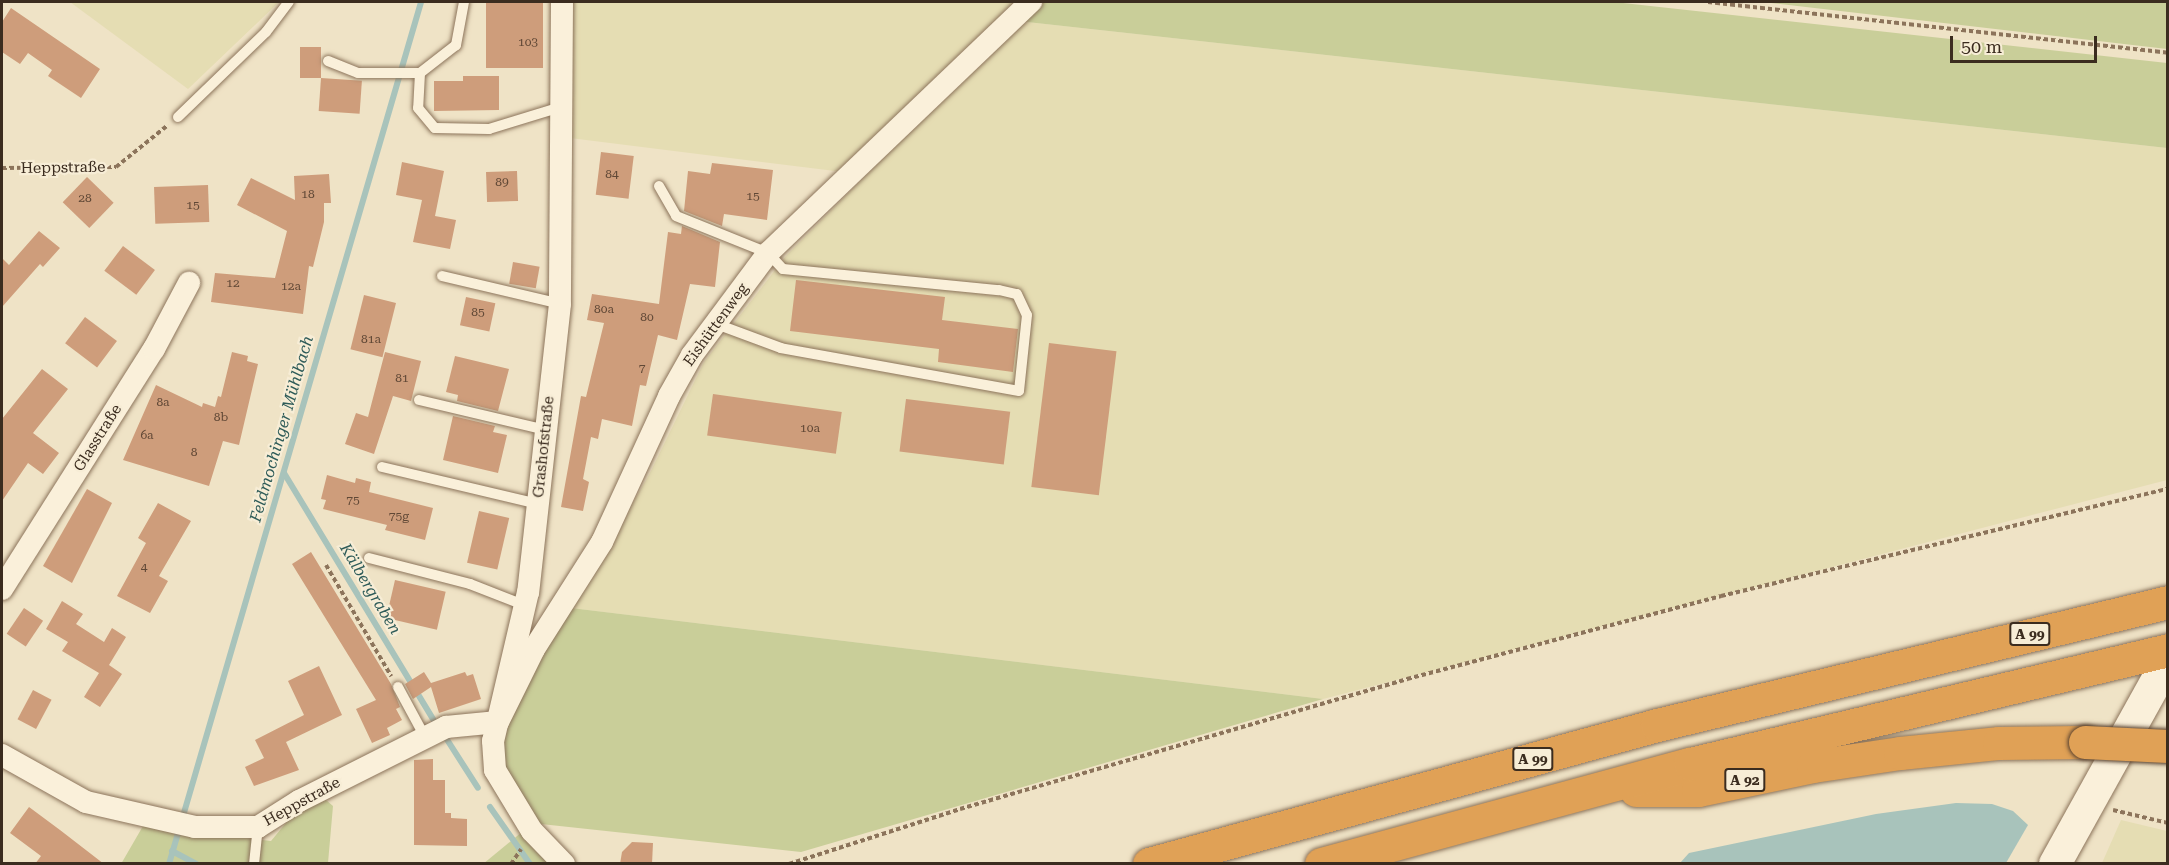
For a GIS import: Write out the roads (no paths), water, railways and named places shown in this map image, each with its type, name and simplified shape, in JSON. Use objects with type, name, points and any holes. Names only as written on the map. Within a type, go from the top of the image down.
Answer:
[{"type":"highway","name":"A 99","points":[[1149,864],[1657,725],[2155,605]]},
{"type":"highway","points":[[1321,864],[1589,790],[2168,650]]},
{"type":"highway","name":"A 92","points":[[1589,790],[1698,790],[1813,766],[1900,753],[1999,743],[2085,742],[2168,746]]},
{"type":"main road","points":[[2055,864],[2168,660]]},
{"type":"street","name":"Grashofstraße","points":[[562,2],[560,304],[538,504],[524,605],[512,672],[493,741],[495,770],[532,831],[564,864]]},
{"type":"street","name":"Eishüttenweg","points":[[498,722],[534,649],[602,542],[669,396],[716,324],[768,253],[1031,2]]},
{"type":"street","name":"Glasstraße","points":[[2,589],[154,349],[189,283]]},
{"type":"street","name":"Heppstraße","points":[[2,755],[86,802],[195,827],[258,827],[299,801],[446,727],[498,722]]},
{"type":"lane","points":[[178,117],[266,32],[289,2]]},
{"type":"lane","points":[[328,62],[358,73],[420,73],[456,45],[464,2]]},
{"type":"lane","points":[[420,73],[418,108],[435,128],[489,129],[561,107]]},
{"type":"lane","points":[[659,186],[676,216],[768,253],[783,269],[1017,294],[1027,315],[1019,391],[781,348],[716,324]]},
{"type":"lane","points":[[441,276],[560,304]]},
{"type":"lane","points":[[419,400],[546,430]]},
{"type":"lane","points":[[382,467],[538,504]]},
{"type":"lane","points":[[369,558],[470,584],[524,605]]},
{"type":"lane","points":[[398,687],[425,737]]},
{"type":"lane","points":[[254,864],[258,827]]},
{"type":"water","points":[[1956,803],[1992,804],[2013,811],[2028,825],[2006,863],[1680,863],[1689,853],[1876,814]]},
{"type":"waterway","name":"Feldmochinger Mühlbach","points":[[169,864],[421,2]]},
{"type":"waterway","name":"Kälbergraben","points":[[284,473],[433,719]]},
{"type":"waterway","name":"Kälbergraben","points":[[446,738],[478,788]]},
{"type":"waterway","name":"Kälbergraben","points":[[490,807],[530,864]]},
{"type":"waterway","points":[[172,851],[196,864]]}]
